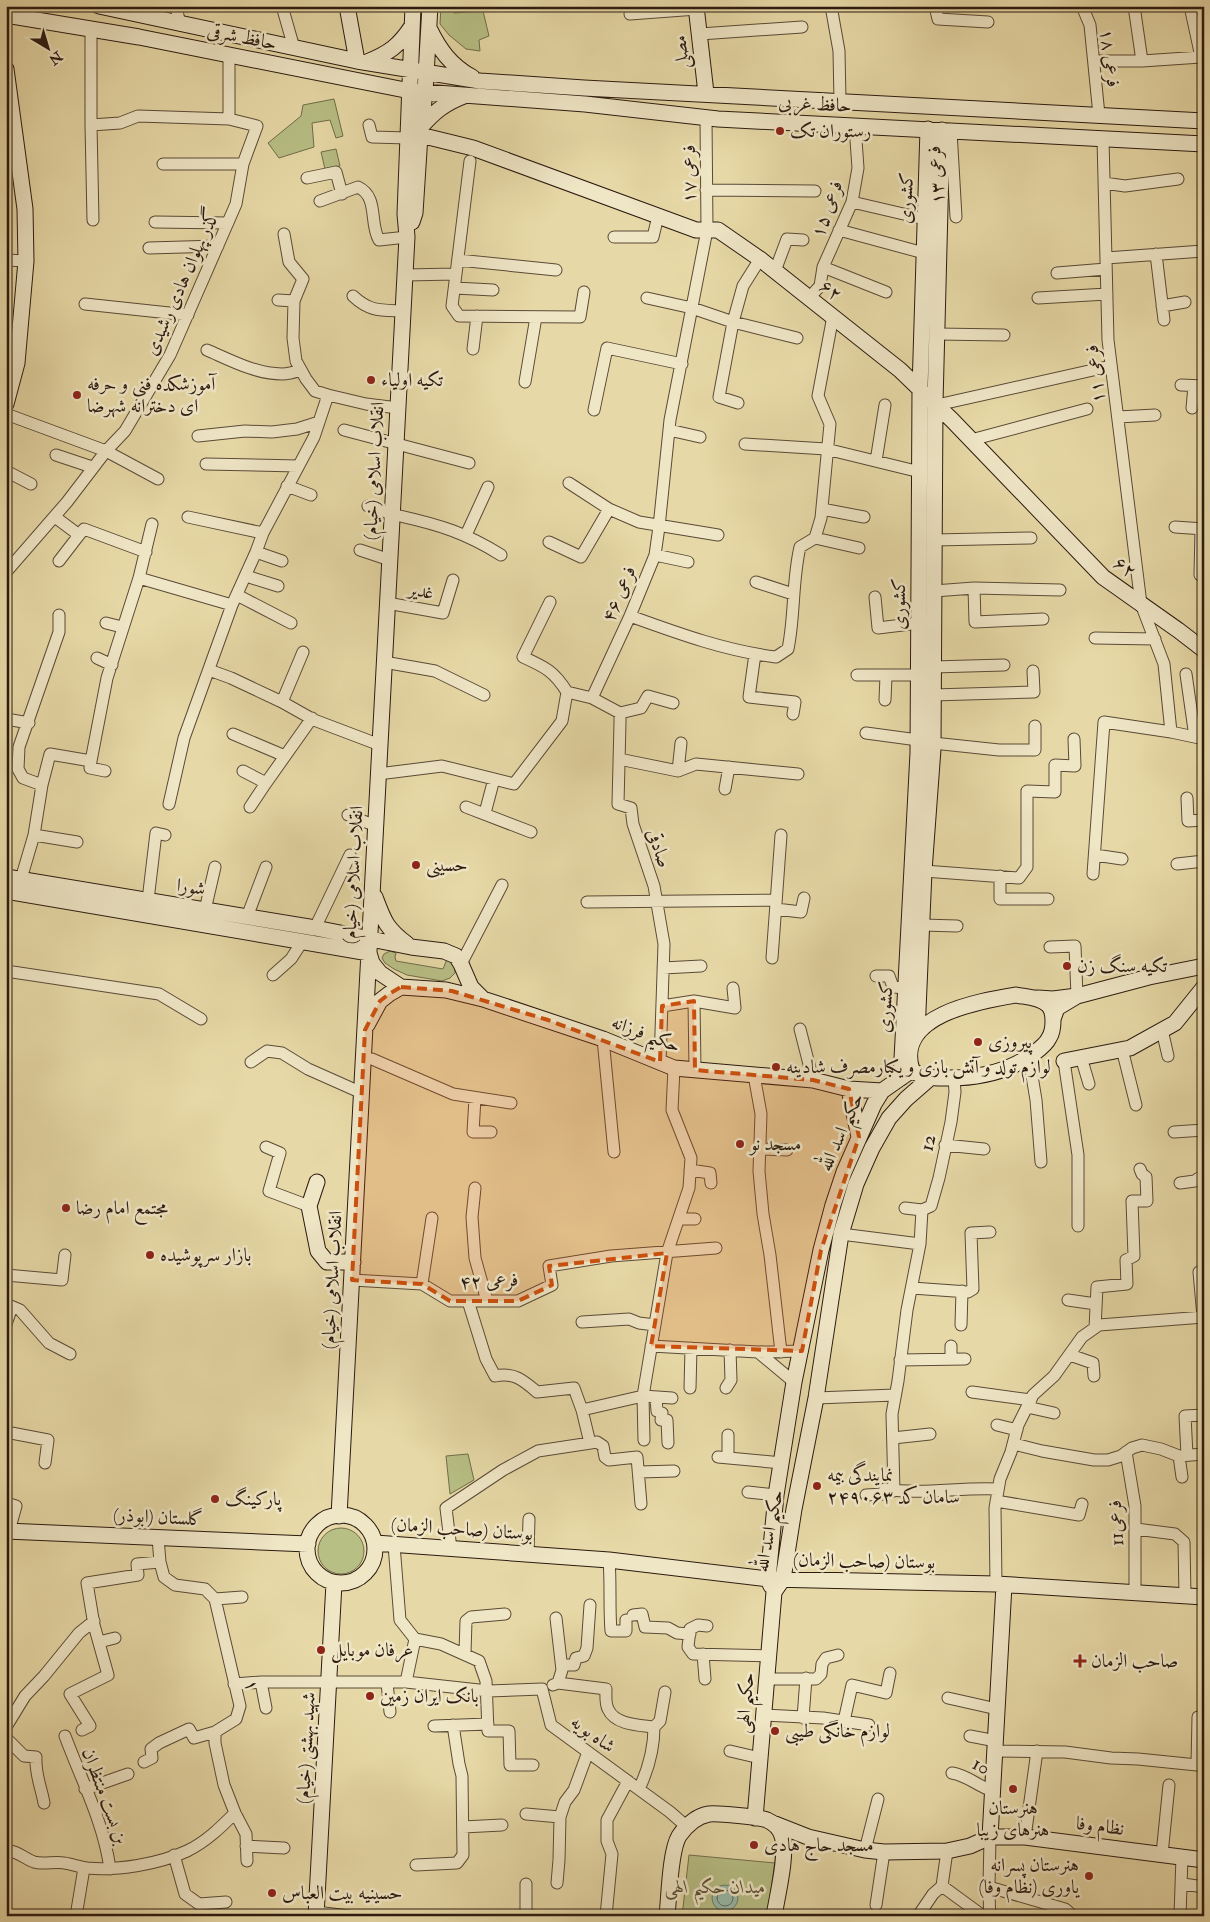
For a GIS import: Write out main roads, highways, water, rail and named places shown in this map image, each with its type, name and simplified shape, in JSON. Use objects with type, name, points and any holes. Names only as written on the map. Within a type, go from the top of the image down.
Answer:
[{"type":"main road","name":"حافظ شرقی","points":[[99,6],[180,25],[362,62],[427,71]]},
{"type":"main road","points":[[347,6],[362,62],[386,55],[401,42],[413,25]]},
{"type":"main road","name":"انقلاب اسلامی (خیام)","points":[[414,6],[409,116],[416,133]]},
{"type":"main road","name":"انقلاب اسلامی (خیام)","points":[[339,1516],[384,662],[390,560],[396,515],[396,443],[407,237],[415,213],[416,133],[425,92],[430,6]]},
{"type":"main road","name":"مصلی","points":[[696,8],[706,93]]},
{"type":"main road","points":[[121,34],[126,12]]},
{"type":"main road","name":"حافظ شرقی","points":[[6,15],[121,34],[410,91],[425,92]]},
{"type":"main road","points":[[429,26],[437,44],[448,59],[463,72],[480,81]]},
{"type":"main road","points":[[6,69],[25,209],[26,261],[17,363],[6,404]]},
{"type":"main road","name":"حافظ غربی","points":[[427,71],[480,81],[584,88],[1204,120]]},
{"type":"main road","points":[[379,84],[396,98],[409,116]]},
{"type":"main road","points":[[584,88],[576,90],[572,95],[575,101],[585,104]]},
{"type":"main road","name":"حافظ غربی","points":[[425,92],[585,104],[706,118],[1204,144]]},
{"type":"main road","points":[[416,133],[433,112],[449,102],[467,95]]},
{"type":"main road","points":[[946,131],[970,126],[973,119],[968,108]]},
{"type":"main road","points":[[998,134],[992,123],[999,109]]},
{"type":"main road","name":"کشوری","points":[[907,1074],[917,1034],[924,871],[926,741],[919,675],[919,623],[920,389],[925,219],[946,131]]},
{"type":"main road","name":"کشوری","points":[[907,1074],[906,988],[926,741],[933,695],[937,334],[946,131]]},
{"type":"main road","name":"۶۲","points":[[416,133],[472,148],[696,230],[718,230],[760,259],[900,370],[936,404],[1103,577],[1204,650]]},
{"type":"main road","name":"شورا","points":[[14,878],[315,928],[411,947],[444,951],[456,956],[461,964]]},
{"type":"main road","points":[[372,890],[385,923],[392,932],[411,947]]},
{"type":"main road","name":"شورا","points":[[6,892],[369,953]]},
{"type":"main road","points":[[365,1030],[380,1001],[401,987],[380,973],[372,963],[369,953]]},
{"type":"main road","points":[[446,990],[458,977],[461,964]]},
{"type":"main road","points":[[461,964],[471,987],[483,999]]},
{"type":"main road","points":[[917,1034],[935,1018],[962,1006],[1016,995],[1034,998],[1077,996],[1149,977],[1204,966]]},
{"type":"main road","name":"حکیم فرزانه","points":[[401,987],[446,990],[483,999],[602,1039],[674,1068],[813,1080],[849,1088],[882,1091]]},
{"type":"main road","points":[[1064,1061],[1130,1048],[1175,1023],[1204,987]]},
{"type":"main road","points":[[882,1091],[907,1074],[930,1078],[954,1078],[985,1075],[1016,1064],[1032,1054],[1049,1038],[1057,1008],[1077,996]]},
{"type":"main road","points":[[1034,998],[1048,1005],[1053,1019]]},
{"type":"main road","name":"حکیم اسد الله","points":[[775,1584],[794,1509],[816,1398],[841,1234],[856,1184],[872,1148],[889,1118],[906,1099],[930,1078]]},
{"type":"main road","points":[[849,1088],[859,1137]]},
{"type":"main road","name":"حکیم اسد الله","points":[[775,1584],[776,1501],[794,1382],[802,1351],[821,1250],[844,1172],[874,1104],[882,1091]]},
{"type":"main road","points":[[317,1182],[309,1206],[318,1251],[327,1262],[353,1262]]},
{"type":"main road","points":[[776,1501],[794,1509]]},
{"type":"main road","points":[[349,1516],[358,1520],[372,1534],[375,1543],[375,1556],[370,1568],[361,1577],[349,1583],[334,1583],[324,1579],[316,1573],[310,1564],[308,1544],[311,1533],[318,1524],[328,1518],[349,1516]]},
{"type":"main road","name":"گلستان (ابوذر)","points":[[8,1531],[308,1544]]},
{"type":"main road","name":"بوستان (صاحب الزمان)","points":[[375,1543],[609,1560],[775,1584],[1000,1584],[1204,1597]]},
{"type":"main road","name":"شهید بهشتی (خیام)","points":[[316,1914],[334,1583]]},
{"type":"main road","name":"حکیم الهی","points":[[755,1818],[775,1584]]},
{"type":"main road","points":[[667,1916],[674,1852],[678,1838],[686,1826],[697,1818],[709,1814],[766,1819],[808,1837],[865,1850],[884,1852],[947,1851],[970,1846],[990,1837],[998,1709],[1000,1584]]},
{"type":"main road","points":[[775,1824],[782,1834],[784,1846],[775,1916]]},
{"type":"main road","name":"نظام وفا","points":[[990,1837],[1025,1837],[1204,1860]]},
{"type":"water","points":[[725,1885],[734,1889],[738,1898],[734,1907],[725,1911],[716,1907],[712,1898],[716,1889]]},
{"type":"place","name":"رستوران تک","points":[[780,131]]},
{"type":"place","name":"تکیه اولیاء","points":[[371,380]]},
{"type":"place","name":"آموزشکده فنی و حرفه ای دخترانه شهرضا","points":[[77,395]]},
{"type":"place","name":"حسینی","points":[[416,865]]},
{"type":"place","name":"تکیه سنگ زن","points":[[1067,966]]},
{"type":"place","name":"پیروزی","points":[[978,1042]]},
{"type":"place","name":"لوازم تولد و آتش بازی و یکبارمصرف شادینه","points":[[776,1067]]},
{"type":"place","name":"مسجد نو","points":[[740,1144]]},
{"type":"place","name":"مجتمع امام رضا","points":[[66,1208]]},
{"type":"place","name":"بازار سرپوشیده","points":[[150,1255]]},
{"type":"place","name":"نمایندگی بیمه سامان کد ۲۴۹۰۶۳","points":[[817,1486]]},
{"type":"place","name":"پارکینگ","points":[[215,1499]]},
{"type":"place","name":"عرفان موبایل","points":[[321,1650]]},
{"type":"place","name":"صاحب الزمان","points":[[1080,1661]]},
{"type":"place","name":"بانک ایران زمین","points":[[370,1696]]},
{"type":"place","name":"لوازم خانگی طیبی","points":[[775,1731]]},
{"type":"place","name":"هنرستان هنرهای زیبا","points":[[1013,1789]]},
{"type":"place","name":"مسجد حاج هادی","points":[[754,1845]]},
{"type":"place","name":"هنرستان پسرانه یاوری (نظام وفا)","points":[[1089,1876]]},
{"type":"place","name":"حسینیه بیت العباس","points":[[272,1893]]},
{"type":"park label","name":"میدان حکیم الهی","points":[[715,1887]]}]
